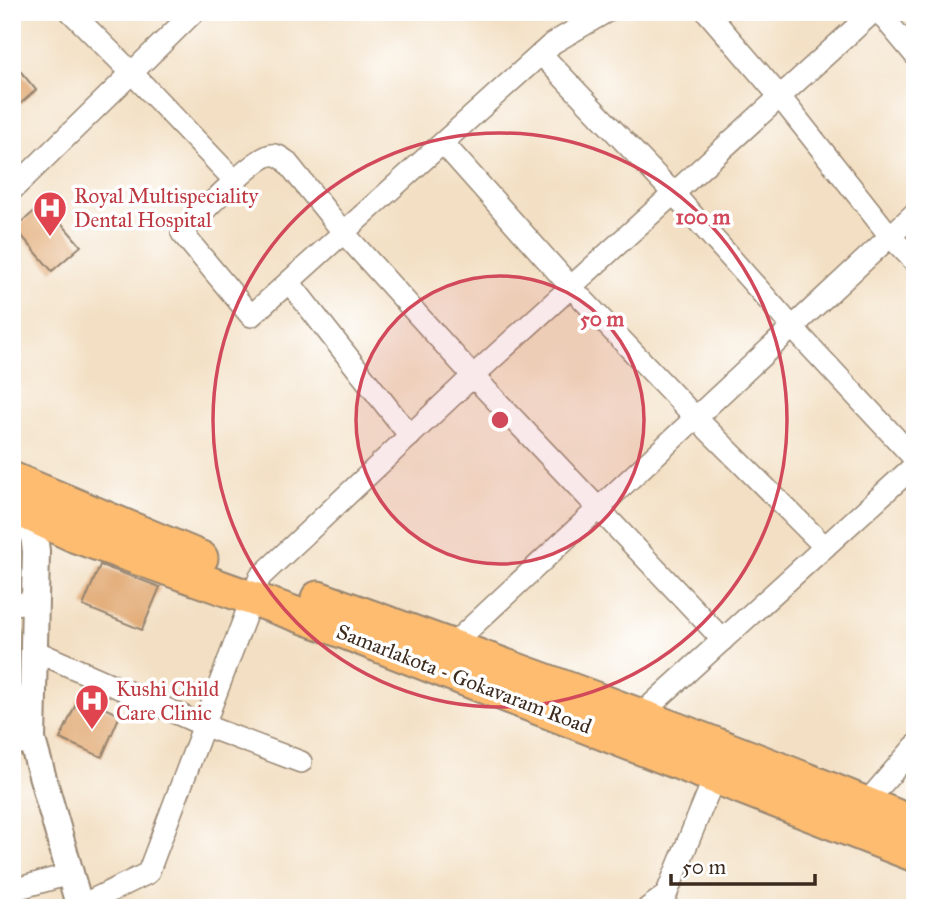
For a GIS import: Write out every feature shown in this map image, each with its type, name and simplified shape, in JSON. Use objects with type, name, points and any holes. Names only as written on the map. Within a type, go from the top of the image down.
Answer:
[{"type":"main road","name":"Samarlakota - Gokavaram Road","points":[[21,497],[208,561],[324,624],[715,776],[859,817],[915,824]]},
{"type":"main road","name":"Samarlakota - Gokavaram Road","points":[[256,587],[451,646],[727,748],[859,817],[915,855]]},
{"type":"street","points":[[71,12],[235,181]]},
{"type":"street","points":[[12,190],[194,12]]},
{"type":"street","points":[[606,12],[553,43],[343,232],[251,316],[181,233],[235,181],[262,160],[272,155],[286,161],[343,232],[473,376],[723,640]]},
{"type":"street","points":[[707,12],[780,97],[890,236],[915,262]]},
{"type":"street","points":[[21,497],[36,551],[23,603],[33,650],[22,742],[80,907],[148,873],[256,587],[473,376],[873,12]]},
{"type":"street","points":[[879,12],[915,55]]},
{"type":"street","points":[[541,54],[674,194],[792,327],[912,471],[639,716]]},
{"type":"street","points":[[443,143],[571,287],[695,417],[825,547]]},
{"type":"street","points":[[451,646],[915,213]]},
{"type":"street","points":[[289,282],[410,436]]},
{"type":"street","points":[[33,650],[204,725],[301,762]]},
{"type":"street","points":[[859,817],[915,747]]},
{"type":"street","points":[[648,908],[666,895],[715,776]]},
{"type":"street","points":[[12,890],[70,874]]},
{"type":"building","points":[[12,61],[36,90],[12,111]]},
{"type":"building","points":[[44,203],[81,246],[52,271],[15,228]]},
{"type":"building","points":[[100,565],[160,587],[142,630],[83,606]]},
{"type":"building","points":[[79,697],[120,715],[102,757],[60,739]]},
{"type":"place","name":"Royal Multispeciality Dental Hospital","points":[[50,238]]},
{"type":"place","name":"Kushi Child Care Clinic","points":[[92,731]]}]
